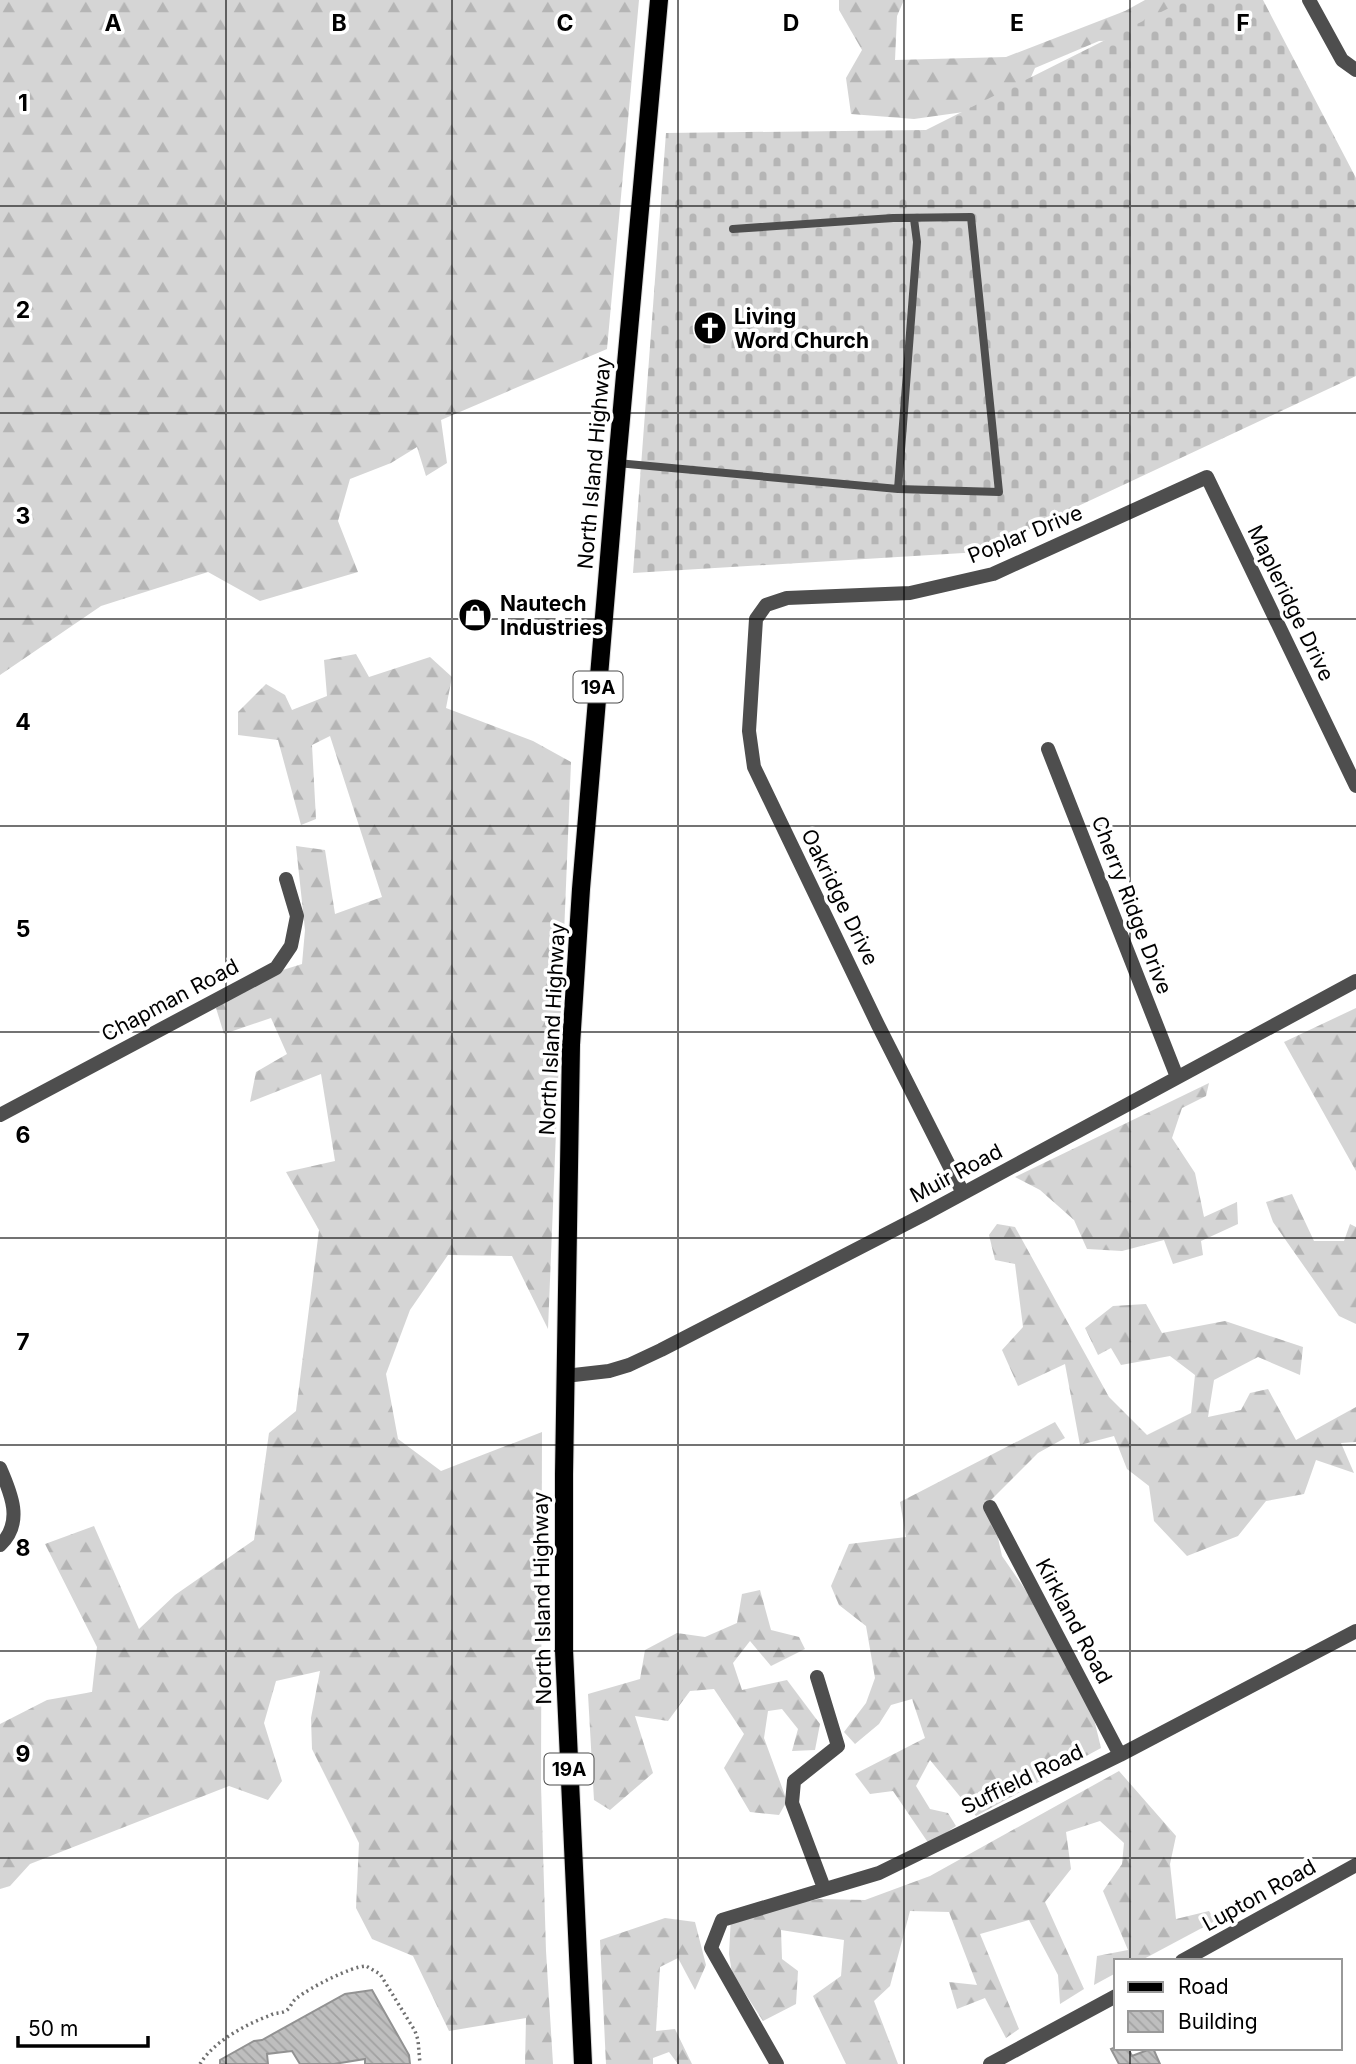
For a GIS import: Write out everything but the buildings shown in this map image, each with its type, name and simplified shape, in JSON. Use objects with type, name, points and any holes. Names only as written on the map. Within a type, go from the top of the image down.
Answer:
[{"type":"main road","name":"North Island Highway","points":[[583,2064],[564,1650],[565,1376],[571,1045],[617,463],[659,0]]},
{"type":"street","points":[[1309,0],[1342,60],[1356,70]]},
{"type":"street","name":"Poplar Drive","points":[[766,605],[788,598],[910,593],[993,574],[1207,477]]},
{"type":"street","name":"Mapleridge Drive","points":[[1207,477],[1356,786]]},
{"type":"street","name":"Oakridge Drive","points":[[766,605],[756,619],[748,731],[754,767],[963,1194]]},
{"type":"street","name":"Cherry Ridge Drive","points":[[1048,749],[1177,1077]]},
{"type":"street","name":"Chapman Road","points":[[0,1115],[276,968],[291,946],[297,916],[286,879]]},
{"type":"street","name":"Muir Road","points":[[565,1376],[609,1371],[629,1365],[963,1194],[1356,981]]},
{"type":"street","points":[[0,1468],[11,1493],[15,1518],[5,1541],[0,1545]]},
{"type":"street","name":"Kirkland Road","points":[[990,1507],[1120,1755]]},
{"type":"street","name":"Suffield Road","points":[[777,2064],[711,1948],[722,1920],[879,1873],[1120,1755],[1356,1632]]},
{"type":"street","points":[[817,1677],[838,1746],[794,1780],[792,1803],[824,1888]]},
{"type":"street","name":"Lupton Road","points":[[1186,1959],[1356,1865]]},
{"type":"street","points":[[990,2064],[1114,1997]]},
{"type":"lane","points":[[617,463],[898,489],[999,492],[971,217],[893,218],[733,229]]},
{"type":"lane","points":[[898,489],[917,242],[914,219]]},
{"type":"path","points":[[200,2064],[214,2045],[271,2014],[289,2009],[297,1998],[358,1966],[375,1969],[391,1988],[418,2040],[420,2064]]},
{"type":"green space","points":[[0,0],[639,0],[607,349],[441,420],[447,463],[426,476],[417,447],[391,463],[350,479],[338,521],[358,572],[260,601],[208,572],[101,606],[0,675]]},
{"type":"green space","points":[[839,0],[904,0],[897,16],[895,60],[1006,57],[1125,11],[1145,0],[1200,0],[1129,40],[1099,41],[1035,68],[1011,122],[971,111],[914,119],[851,114],[846,78],[862,50],[839,10]]},
{"type":"green space","points":[[1185,0],[1263,0],[1356,178],[1356,376],[980,552],[633,573],[666,133],[926,130]]},
{"type":"green space","points":[[356,654],[369,677],[430,657],[452,677],[446,708],[533,741],[571,762],[548,1329],[512,1256],[448,1255],[410,1310],[386,1374],[398,1439],[441,1471],[542,1432],[541,1785],[546,1951],[553,2064],[525,2064],[526,2018],[449,2031],[413,1956],[372,1939],[356,1908],[359,1843],[312,1749],[311,1718],[320,1671],[276,1681],[264,1723],[282,1781],[268,1800],[229,1786],[30,1864],[10,1886],[0,1889],[0,1724],[47,1700],[92,1692],[97,1647],[45,1544],[94,1526],[139,1629],[175,1595],[254,1540],[269,1433],[296,1411],[319,1230],[286,1172],[335,1161],[321,1074],[250,1102],[256,1072],[287,1054],[271,1018],[224,1034],[216,1008],[270,974],[302,964],[305,930],[296,846],[325,850],[335,914],[382,897],[330,736],[312,745],[316,819],[301,825],[278,740],[238,735],[238,712],[266,684],[285,695],[292,710],[327,696],[324,660]]},
{"type":"green space","points":[[1356,1008],[1356,1171],[1284,1042]]},
{"type":"green space","points":[[1209,1083],[1206,1096],[1182,1108],[1172,1138],[1195,1173],[1204,1217],[1237,1202],[1238,1224],[1201,1241],[1203,1255],[1173,1264],[1164,1240],[1122,1251],[1087,1249],[1074,1220],[1040,1190],[1015,1177]]},
{"type":"green space","points":[[1292,1194],[1314,1241],[1344,1241],[1350,1224],[1356,1227],[1356,1324],[1339,1316],[1273,1222],[1266,1202]]},
{"type":"green space","points":[[997,1224],[1015,1227],[1109,1397],[1147,1435],[1191,1413],[1195,1375],[1170,1356],[1121,1365],[1111,1348],[1098,1355],[1085,1328],[1113,1306],[1146,1304],[1162,1333],[1225,1321],[1303,1347],[1300,1375],[1258,1357],[1214,1380],[1208,1417],[1241,1410],[1250,1393],[1268,1389],[1296,1440],[1356,1407],[1356,1442],[1341,1443],[1354,1473],[1316,1460],[1304,1494],[1266,1501],[1238,1536],[1187,1556],[1154,1521],[1149,1486],[1127,1469],[1114,1436],[1080,1445],[1065,1364],[1018,1386],[1002,1350],[1023,1327],[1015,1264],[995,1260],[989,1235]]},
{"type":"green space","points":[[1055,1422],[1065,1438],[1038,1453],[990,1501],[1002,1556],[1051,1627],[1088,1694],[1101,1748],[976,1816],[930,1760],[916,1786],[930,1809],[948,1813],[956,1826],[929,1844],[893,1791],[870,1794],[855,1774],[925,1738],[912,1699],[891,1705],[879,1724],[855,1744],[844,1732],[866,1703],[875,1678],[866,1626],[839,1605],[831,1586],[849,1544],[906,1537],[900,1502]]},
{"type":"green space","points":[[760,1590],[771,1630],[799,1637],[805,1649],[771,1666],[750,1641],[733,1663],[742,1690],[787,1680],[820,1724],[815,1750],[792,1751],[798,1729],[782,1709],[768,1711],[764,1738],[787,1801],[779,1815],[750,1812],[724,1768],[744,1734],[714,1689],[690,1691],[668,1721],[635,1716],[653,1773],[610,1810],[594,1800],[588,1694],[640,1679],[645,1650],[677,1633],[705,1637],[737,1623],[742,1594]]},
{"type":"green space","points":[[1119,1771],[1176,1836],[1170,1864],[1176,1919],[1209,1911],[1215,1921],[1144,1959],[1114,1959],[1114,1974],[1094,1985],[1097,1956],[1128,1950],[1103,1891],[1122,1864],[1124,1843],[1100,1821],[1066,1832],[1071,1869],[1045,1902],[1084,1989],[1060,2004],[1058,1975],[1029,1920],[980,1934],[1019,2029],[1006,2038],[985,1998],[957,2009],[949,1982],[977,1985],[949,1912],[910,1911],[890,1986],[874,2001],[898,2064],[846,2064],[813,1996],[841,1976],[844,1940],[781,1930],[782,1959],[798,1971],[796,2004],[763,2021],[732,1973],[729,1954],[731,1916],[819,1899],[865,1900],[930,1876]]},
{"type":"green space","points":[[665,1918],[695,1922],[706,1965],[695,1990],[678,1958],[660,1967],[656,2031],[675,2029],[692,2064],[678,2064],[669,2052],[653,2058],[653,2064],[606,2064],[600,1940]]},
{"type":"place","name":"Living Word Church","points":[[710,328]]},
{"type":"place","name":"Nautech Industries","points":[[475,615]]}]
